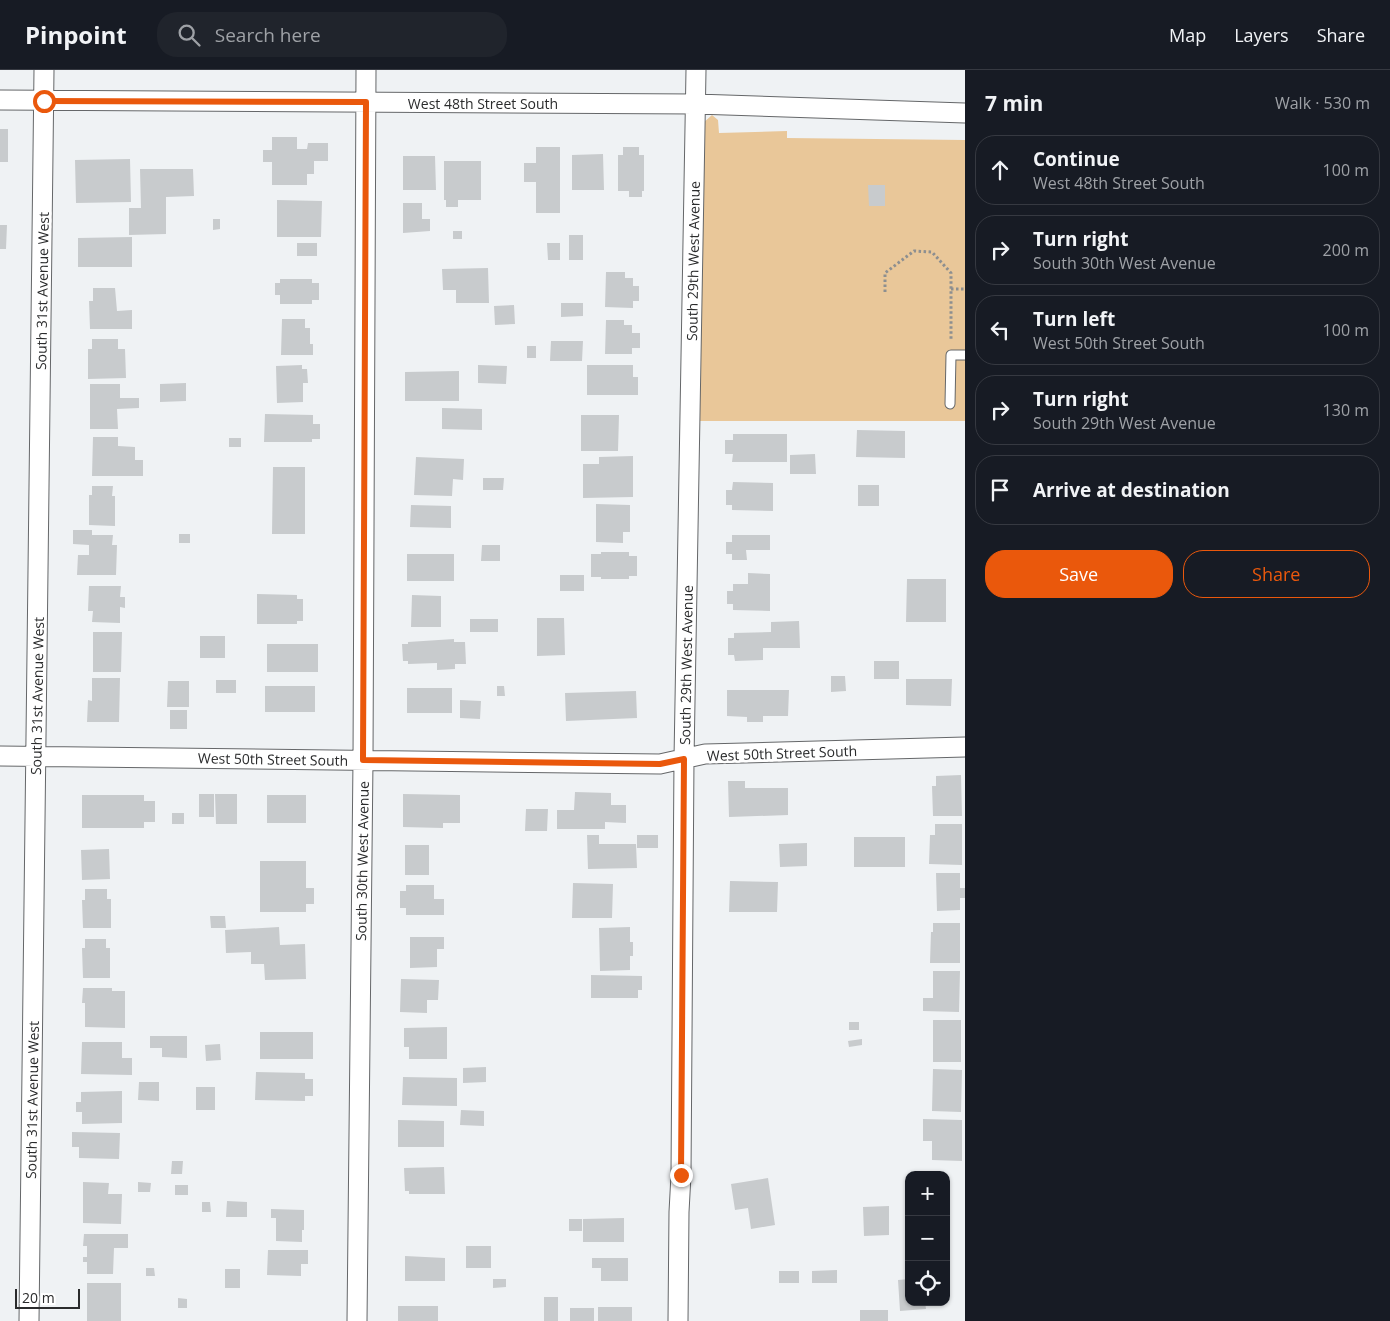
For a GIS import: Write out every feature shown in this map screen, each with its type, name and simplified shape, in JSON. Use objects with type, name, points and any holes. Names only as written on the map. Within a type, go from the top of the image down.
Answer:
[{"type":"street","name":"South 31st Avenue West","points":[[29,1321],[44,70]]},
{"type":"street","name":"South 30th West Avenue","points":[[357,1321],[363,760],[366,70]]},
{"type":"street","name":"South 29th West Avenue","points":[[678,1321],[684,759],[696,70]]},
{"type":"street","name":"West 48th Street South","points":[[0,100],[696,104],[965,113]]},
{"type":"street","name":"West 50th Street South","points":[[0,756],[660,764],[705,754],[965,748]]},
{"type":"lane","points":[[950,404],[951,355],[965,355]]},
{"type":"path","points":[[885,292],[885,273],[914,251],[932,252],[951,273],[951,355]]},
{"type":"path","points":[[951,289],[965,289]]},
{"type":"shaded area","points":[[712,115],[718,120],[719,133],[787,131],[787,138],[965,140],[965,421],[698,421],[702,124]]},
{"type":"building","points":[[0,129],[8,129],[8,162],[0,162]]},
{"type":"building","points":[[272,137],[297,137],[297,149],[307,149],[308,143],[328,143],[328,161],[314,161],[314,174],[307,174],[307,185],[272,185],[272,162],[263,162],[263,150],[272,150]]},
{"type":"building","points":[[536,147],[560,147],[560,213],[536,213],[536,182],[524,182],[524,163],[536,163]]},
{"type":"building","points":[[623,147],[639,147],[639,155],[644,155],[644,191],[642,191],[642,197],[629,197],[629,191],[618,191],[618,155],[623,155]]},
{"type":"building","points":[[603,154],[604,190],[572,190],[572,155]]},
{"type":"building","points":[[403,156],[435,156],[436,190],[403,190]]},
{"type":"building","points":[[130,159],[131,202],[76,203],[75,160]]},
{"type":"building","points":[[444,161],[481,161],[481,200],[458,200],[458,207],[446,207],[446,200],[444,200]]},
{"type":"building","points":[[140,169],[193,169],[194,196],[166,197],[166,234],[129,235],[129,208],[141,208]]},
{"type":"building","points":[[868,185],[885,185],[885,206],[869,206]]},
{"type":"building","points":[[277,200],[322,201],[321,237],[277,237]]},
{"type":"building","points":[[403,203],[422,203],[422,219],[430,219],[430,231],[403,233]]},
{"type":"building","points":[[213,219],[220,219],[220,229],[213,230]]},
{"type":"building","points":[[0,225],[7,225],[6,249],[0,249]]},
{"type":"building","points":[[453,231],[462,231],[462,239],[453,239]]},
{"type":"building","points":[[569,235],[583,235],[583,260],[569,260]]},
{"type":"building","points":[[132,237],[132,267],[78,267],[78,238]]},
{"type":"building","points":[[297,243],[317,243],[317,256],[297,256]]},
{"type":"building","points":[[547,243],[560,243],[560,260],[548,260]]},
{"type":"building","points":[[488,268],[489,303],[456,303],[456,290],[443,290],[442,269]]},
{"type":"building","points":[[606,272],[625,272],[625,278],[633,278],[633,286],[639,286],[639,301],[633,301],[633,308],[605,307]]},
{"type":"building","points":[[280,279],[312,279],[312,283],[319,283],[319,300],[312,300],[312,304],[280,304],[280,295],[275,295],[275,283],[280,283]]},
{"type":"building","points":[[93,288],[115,288],[117,311],[132,310],[132,329],[90,329],[89,301],[93,301]]},
{"type":"building","points":[[561,303],[583,303],[583,316],[561,317]]},
{"type":"building","points":[[514,305],[515,324],[495,325],[494,306]]},
{"type":"building","points":[[282,319],[305,319],[305,328],[310,328],[310,344],[313,344],[313,355],[281,355]]},
{"type":"building","points":[[606,320],[624,320],[624,325],[632,325],[632,333],[640,333],[640,348],[632,348],[632,354],[605,354]]},
{"type":"building","points":[[92,339],[118,339],[118,349],[125,349],[126,378],[88,379],[88,349],[92,349]]},
{"type":"building","points":[[551,341],[583,341],[582,361],[550,361]]},
{"type":"building","points":[[527,346],[536,346],[536,358],[527,358]]},
{"type":"building","points":[[302,365],[302,369],[307,369],[308,383],[303,383],[303,402],[277,403],[276,366]]},
{"type":"building","points":[[478,365],[507,366],[506,384],[478,383]]},
{"type":"building","points":[[587,365],[633,365],[633,377],[638,377],[638,395],[587,395]]},
{"type":"building","points":[[459,371],[459,401],[405,401],[405,372]]},
{"type":"building","points":[[186,383],[186,401],[160,402],[160,384]]},
{"type":"building","points":[[90,384],[120,384],[120,398],[139,398],[139,408],[117,409],[118,429],[90,429]]},
{"type":"building","points":[[442,408],[482,409],[482,430],[442,429]]},
{"type":"building","points":[[265,414],[313,415],[313,424],[320,424],[320,439],[312,439],[312,442],[264,442]]},
{"type":"building","points":[[581,415],[619,415],[618,451],[581,451]]},
{"type":"building","points":[[857,430],[905,431],[905,458],[856,457]]},
{"type":"building","points":[[733,434],[787,434],[787,462],[732,462],[733,454],[725,454],[725,440],[733,440]]},
{"type":"building","points":[[93,437],[118,437],[118,446],[135,447],[135,460],[143,460],[143,476],[92,476]]},
{"type":"building","points":[[229,438],[241,438],[241,447],[229,447]]},
{"type":"building","points":[[815,454],[816,474],[790,474],[790,455]]},
{"type":"building","points":[[633,456],[633,497],[583,498],[583,464],[599,464],[599,457]]},
{"type":"building","points":[[416,457],[464,459],[463,480],[453,479],[452,496],[414,495]]},
{"type":"building","points":[[273,467],[305,467],[305,534],[272,534]]},
{"type":"building","points":[[483,478],[504,478],[503,490],[483,490]]},
{"type":"building","points":[[733,482],[773,483],[773,511],[732,510],[732,505],[726,505],[726,490],[732,490]]},
{"type":"building","points":[[858,485],[879,485],[879,506],[858,506]]},
{"type":"building","points":[[92,486],[113,486],[115,526],[89,525],[89,495],[92,495]]},
{"type":"building","points":[[596,504],[630,505],[630,532],[623,532],[623,543],[596,542]]},
{"type":"building","points":[[411,505],[451,506],[451,528],[410,527]]},
{"type":"building","points":[[73,530],[92,530],[92,535],[113,535],[112,545],[117,545],[116,575],[77,575],[78,555],[89,555],[89,545],[73,544]]},
{"type":"building","points":[[179,534],[190,534],[190,543],[179,543]]},
{"type":"building","points":[[732,535],[770,535],[770,550],[746,550],[747,560],[732,560],[732,554],[726,554],[726,542],[732,542]]},
{"type":"building","points":[[482,545],[500,545],[500,561],[481,561]]},
{"type":"building","points":[[601,552],[629,552],[629,556],[637,556],[637,576],[629,576],[629,579],[591,577],[591,554],[601,554]]},
{"type":"building","points":[[407,554],[454,554],[454,581],[407,581]]},
{"type":"building","points":[[748,573],[770,574],[770,611],[733,610],[733,604],[727,604],[727,591],[733,591],[733,584],[748,584]]},
{"type":"building","points":[[560,575],[584,575],[584,591],[560,591]]},
{"type":"building","points":[[907,579],[946,579],[946,622],[906,622]]},
{"type":"building","points":[[89,586],[121,586],[120,597],[125,597],[125,608],[120,607],[120,623],[92,622],[93,611],[88,611]]},
{"type":"building","points":[[257,594],[297,595],[297,599],[303,599],[303,621],[297,621],[297,624],[257,624]]},
{"type":"building","points":[[412,595],[441,596],[441,627],[411,627]]},
{"type":"building","points":[[537,618],[564,618],[565,655],[537,656]]},
{"type":"building","points":[[470,619],[498,619],[498,632],[470,632]]},
{"type":"building","points":[[799,621],[800,648],[763,648],[763,660],[735,661],[734,655],[728,655],[728,638],[734,638],[734,633],[771,632],[771,622]]},
{"type":"building","points":[[93,632],[122,632],[121,672],[93,672]]},
{"type":"building","points":[[200,636],[225,636],[225,658],[200,658]]},
{"type":"building","points":[[454,639],[454,642],[465,642],[466,664],[455,664],[455,669],[437,670],[437,663],[408,664],[408,661],[403,661],[402,644]]},
{"type":"building","points":[[267,644],[318,644],[318,672],[267,672]]},
{"type":"building","points":[[874,661],[899,661],[899,679],[874,679]]},
{"type":"building","points":[[831,676],[845,676],[846,691],[831,692]]},
{"type":"building","points":[[92,678],[120,678],[119,722],[87,722],[88,700],[92,701]]},
{"type":"building","points":[[906,679],[952,679],[951,706],[906,705]]},
{"type":"building","points":[[216,680],[236,680],[236,693],[216,693]]},
{"type":"building","points":[[168,681],[189,681],[189,707],[167,707]]},
{"type":"building","points":[[265,686],[315,686],[315,712],[265,712]]},
{"type":"building","points":[[497,686],[504,686],[505,696],[497,696]]},
{"type":"building","points":[[407,688],[452,688],[452,713],[407,713]]},
{"type":"building","points":[[727,690],[789,690],[788,716],[763,716],[763,722],[747,722],[747,717],[727,716]]},
{"type":"building","points":[[636,691],[637,718],[566,721],[565,693]]},
{"type":"building","points":[[460,700],[481,701],[480,719],[460,718]]},
{"type":"building","points":[[170,710],[187,710],[187,729],[170,729]]},
{"type":"building","points":[[961,775],[962,816],[933,816],[932,786],[936,786],[936,776]]},
{"type":"building","points":[[728,781],[745,781],[745,788],[788,788],[788,815],[729,817]]},
{"type":"building","points":[[575,792],[611,793],[611,805],[626,805],[626,823],[605,822],[605,829],[557,829],[557,810],[574,810]]},
{"type":"building","points":[[199,794],[214,794],[214,817],[199,817]]},
{"type":"building","points":[[215,794],[237,794],[237,824],[216,824]]},
{"type":"building","points":[[403,794],[460,795],[460,823],[443,823],[443,828],[403,827]]},
{"type":"building","points":[[82,795],[144,795],[144,801],[155,801],[155,822],[144,822],[144,828],[82,828]]},
{"type":"building","points":[[267,795],[306,795],[306,823],[267,823]]},
{"type":"building","points":[[526,809],[548,809],[547,831],[525,831]]},
{"type":"building","points":[[172,813],[184,813],[184,824],[172,824]]},
{"type":"building","points":[[935,824],[962,824],[962,865],[929,864],[930,835],[935,835]]},
{"type":"building","points":[[587,835],[599,835],[599,844],[636,844],[637,868],[588,869]]},
{"type":"building","points":[[637,835],[658,835],[658,848],[637,848]]},
{"type":"building","points":[[854,837],[905,837],[905,867],[854,867]]},
{"type":"building","points":[[807,843],[807,866],[780,867],[779,844]]},
{"type":"building","points":[[405,845],[429,845],[429,875],[405,875]]},
{"type":"building","points":[[109,849],[110,879],[82,880],[81,850]]},
{"type":"building","points":[[260,861],[306,861],[306,888],[314,888],[314,904],[306,904],[306,912],[260,912]]},
{"type":"building","points":[[936,873],[960,873],[960,888],[965,888],[965,898],[960,898],[960,910],[937,911]]},
{"type":"building","points":[[730,881],[778,882],[777,912],[729,912]]},
{"type":"building","points":[[573,883],[613,884],[612,918],[572,918]]},
{"type":"building","points":[[406,885],[434,885],[434,899],[444,899],[444,915],[406,915],[406,908],[400,908],[400,891],[406,891]]},
{"type":"building","points":[[85,889],[107,889],[107,899],[111,899],[111,928],[83,928],[82,900],[85,900]]},
{"type":"building","points":[[210,916],[225,916],[226,928],[211,928]]},
{"type":"building","points":[[933,923],[960,923],[960,963],[930,963]]},
{"type":"building","points":[[279,927],[280,945],[305,944],[306,979],[265,980],[264,964],[251,964],[251,952],[226,953],[225,930]]},
{"type":"building","points":[[630,927],[630,942],[633,942],[633,956],[630,956],[630,970],[600,971],[599,928]]},
{"type":"building","points":[[410,937],[444,937],[444,949],[437,949],[437,967],[410,968]]},
{"type":"building","points":[[85,939],[106,939],[106,948],[110,948],[110,978],[83,978],[82,948],[85,948]]},
{"type":"building","points":[[933,971],[960,971],[959,1012],[923,1011],[923,998],[933,998]]},
{"type":"building","points":[[591,975],[642,976],[642,990],[638,990],[638,998],[591,998]]},
{"type":"building","points":[[401,979],[439,980],[438,1000],[427,1000],[427,1013],[400,1012]]},
{"type":"building","points":[[83,988],[112,988],[112,991],[125,991],[125,1028],[85,1027],[85,1003],[82,1003]]},
{"type":"building","points":[[933,1020],[961,1020],[961,1062],[933,1062]]},
{"type":"building","points":[[849,1022],[859,1022],[859,1030],[849,1030]]},
{"type":"building","points":[[447,1027],[447,1059],[409,1059],[409,1047],[404,1047],[404,1028]]},
{"type":"building","points":[[260,1032],[313,1032],[313,1059],[260,1059]]},
{"type":"building","points":[[150,1036],[187,1036],[187,1058],[162,1057],[162,1048],[150,1048]]},
{"type":"building","points":[[862,1039],[862,1045],[849,1047],[848,1041]]},
{"type":"building","points":[[82,1042],[122,1042],[122,1058],[132,1058],[132,1075],[81,1074]]},
{"type":"building","points":[[220,1044],[221,1060],[206,1061],[205,1045]]},
{"type":"building","points":[[486,1067],[486,1082],[463,1083],[463,1068]]},
{"type":"building","points":[[933,1069],[962,1070],[961,1112],[932,1111]]},
{"type":"building","points":[[256,1072],[305,1073],[305,1079],[313,1079],[313,1096],[305,1096],[305,1101],[255,1100]]},
{"type":"building","points":[[403,1077],[457,1078],[457,1106],[402,1105]]},
{"type":"building","points":[[139,1082],[159,1082],[159,1101],[138,1100]]},
{"type":"building","points":[[196,1087],[215,1087],[215,1110],[196,1110]]},
{"type":"building","points":[[122,1091],[122,1123],[82,1124],[82,1112],[76,1112],[76,1102],[81,1102],[81,1092]]},
{"type":"building","points":[[461,1110],[484,1111],[484,1126],[460,1125]]},
{"type":"building","points":[[923,1119],[962,1120],[962,1161],[932,1160],[932,1141],[923,1141]]},
{"type":"building","points":[[398,1120],[444,1121],[444,1147],[398,1147]]},
{"type":"building","points":[[72,1132],[120,1133],[119,1159],[79,1158],[79,1147],[72,1147]]},
{"type":"building","points":[[172,1161],[183,1161],[182,1174],[171,1174]]},
{"type":"building","points":[[444,1167],[445,1194],[409,1194],[409,1191],[405,1191],[404,1168]]},
{"type":"building","points":[[768,1178],[775,1225],[751,1229],[748,1208],[735,1210],[731,1184]]},
{"type":"building","points":[[83,1182],[109,1183],[108,1194],[122,1194],[121,1224],[83,1223]]},
{"type":"building","points":[[138,1182],[151,1183],[150,1192],[138,1192]]},
{"type":"building","points":[[175,1185],[188,1185],[188,1195],[175,1195]]},
{"type":"building","points":[[227,1201],[247,1202],[247,1217],[226,1217]]},
{"type":"building","points":[[202,1202],[210,1202],[211,1212],[202,1212]]},
{"type":"building","points":[[889,1206],[889,1235],[864,1236],[863,1207]]},
{"type":"building","points":[[271,1209],[304,1210],[302,1242],[276,1241],[276,1218],[271,1218]]},
{"type":"building","points":[[624,1218],[624,1242],[583,1242],[583,1219]]},
{"type":"building","points":[[569,1219],[582,1219],[582,1231],[569,1231]]},
{"type":"building","points":[[84,1234],[128,1234],[128,1248],[114,1248],[113,1274],[87,1274],[87,1262],[83,1262],[83,1257],[87,1257],[87,1246],[83,1246]]},
{"type":"building","points":[[466,1246],[491,1246],[491,1268],[466,1268]]},
{"type":"building","points":[[268,1250],[308,1250],[308,1264],[301,1264],[301,1276],[267,1275]]},
{"type":"building","points":[[405,1256],[445,1258],[445,1281],[405,1281]]},
{"type":"building","points":[[592,1258],[628,1258],[628,1281],[601,1281],[601,1268],[592,1268]]},
{"type":"building","points":[[146,1268],[154,1268],[155,1276],[146,1276]]},
{"type":"building","points":[[225,1269],[240,1269],[240,1288],[225,1288]]},
{"type":"building","points":[[837,1270],[837,1283],[812,1283],[812,1271]]},
{"type":"building","points":[[779,1271],[799,1271],[799,1283],[779,1283]]},
{"type":"building","points":[[493,1279],[506,1279],[506,1287],[493,1288]]},
{"type":"building","points":[[905,1279],[905,1306],[926,1306],[926,1309],[900,1311],[898,1280]]},
{"type":"building","points":[[87,1283],[121,1283],[121,1321],[87,1321]]},
{"type":"building","points":[[544,1297],[558,1297],[558,1321],[544,1321]]},
{"type":"building","points":[[178,1298],[187,1299],[187,1308],[178,1308]]},
{"type":"building","points":[[398,1306],[438,1306],[438,1321],[398,1321]]},
{"type":"building","points":[[598,1307],[632,1307],[632,1321],[598,1321]]},
{"type":"building","points":[[570,1308],[594,1308],[594,1321],[570,1321]]},
{"type":"building","points":[[860,1310],[888,1310],[888,1321],[860,1321]]},
{"type":"route","points":[[44,101],[366,102],[363,760],[660,764],[684,759],[681,1175]]}]
